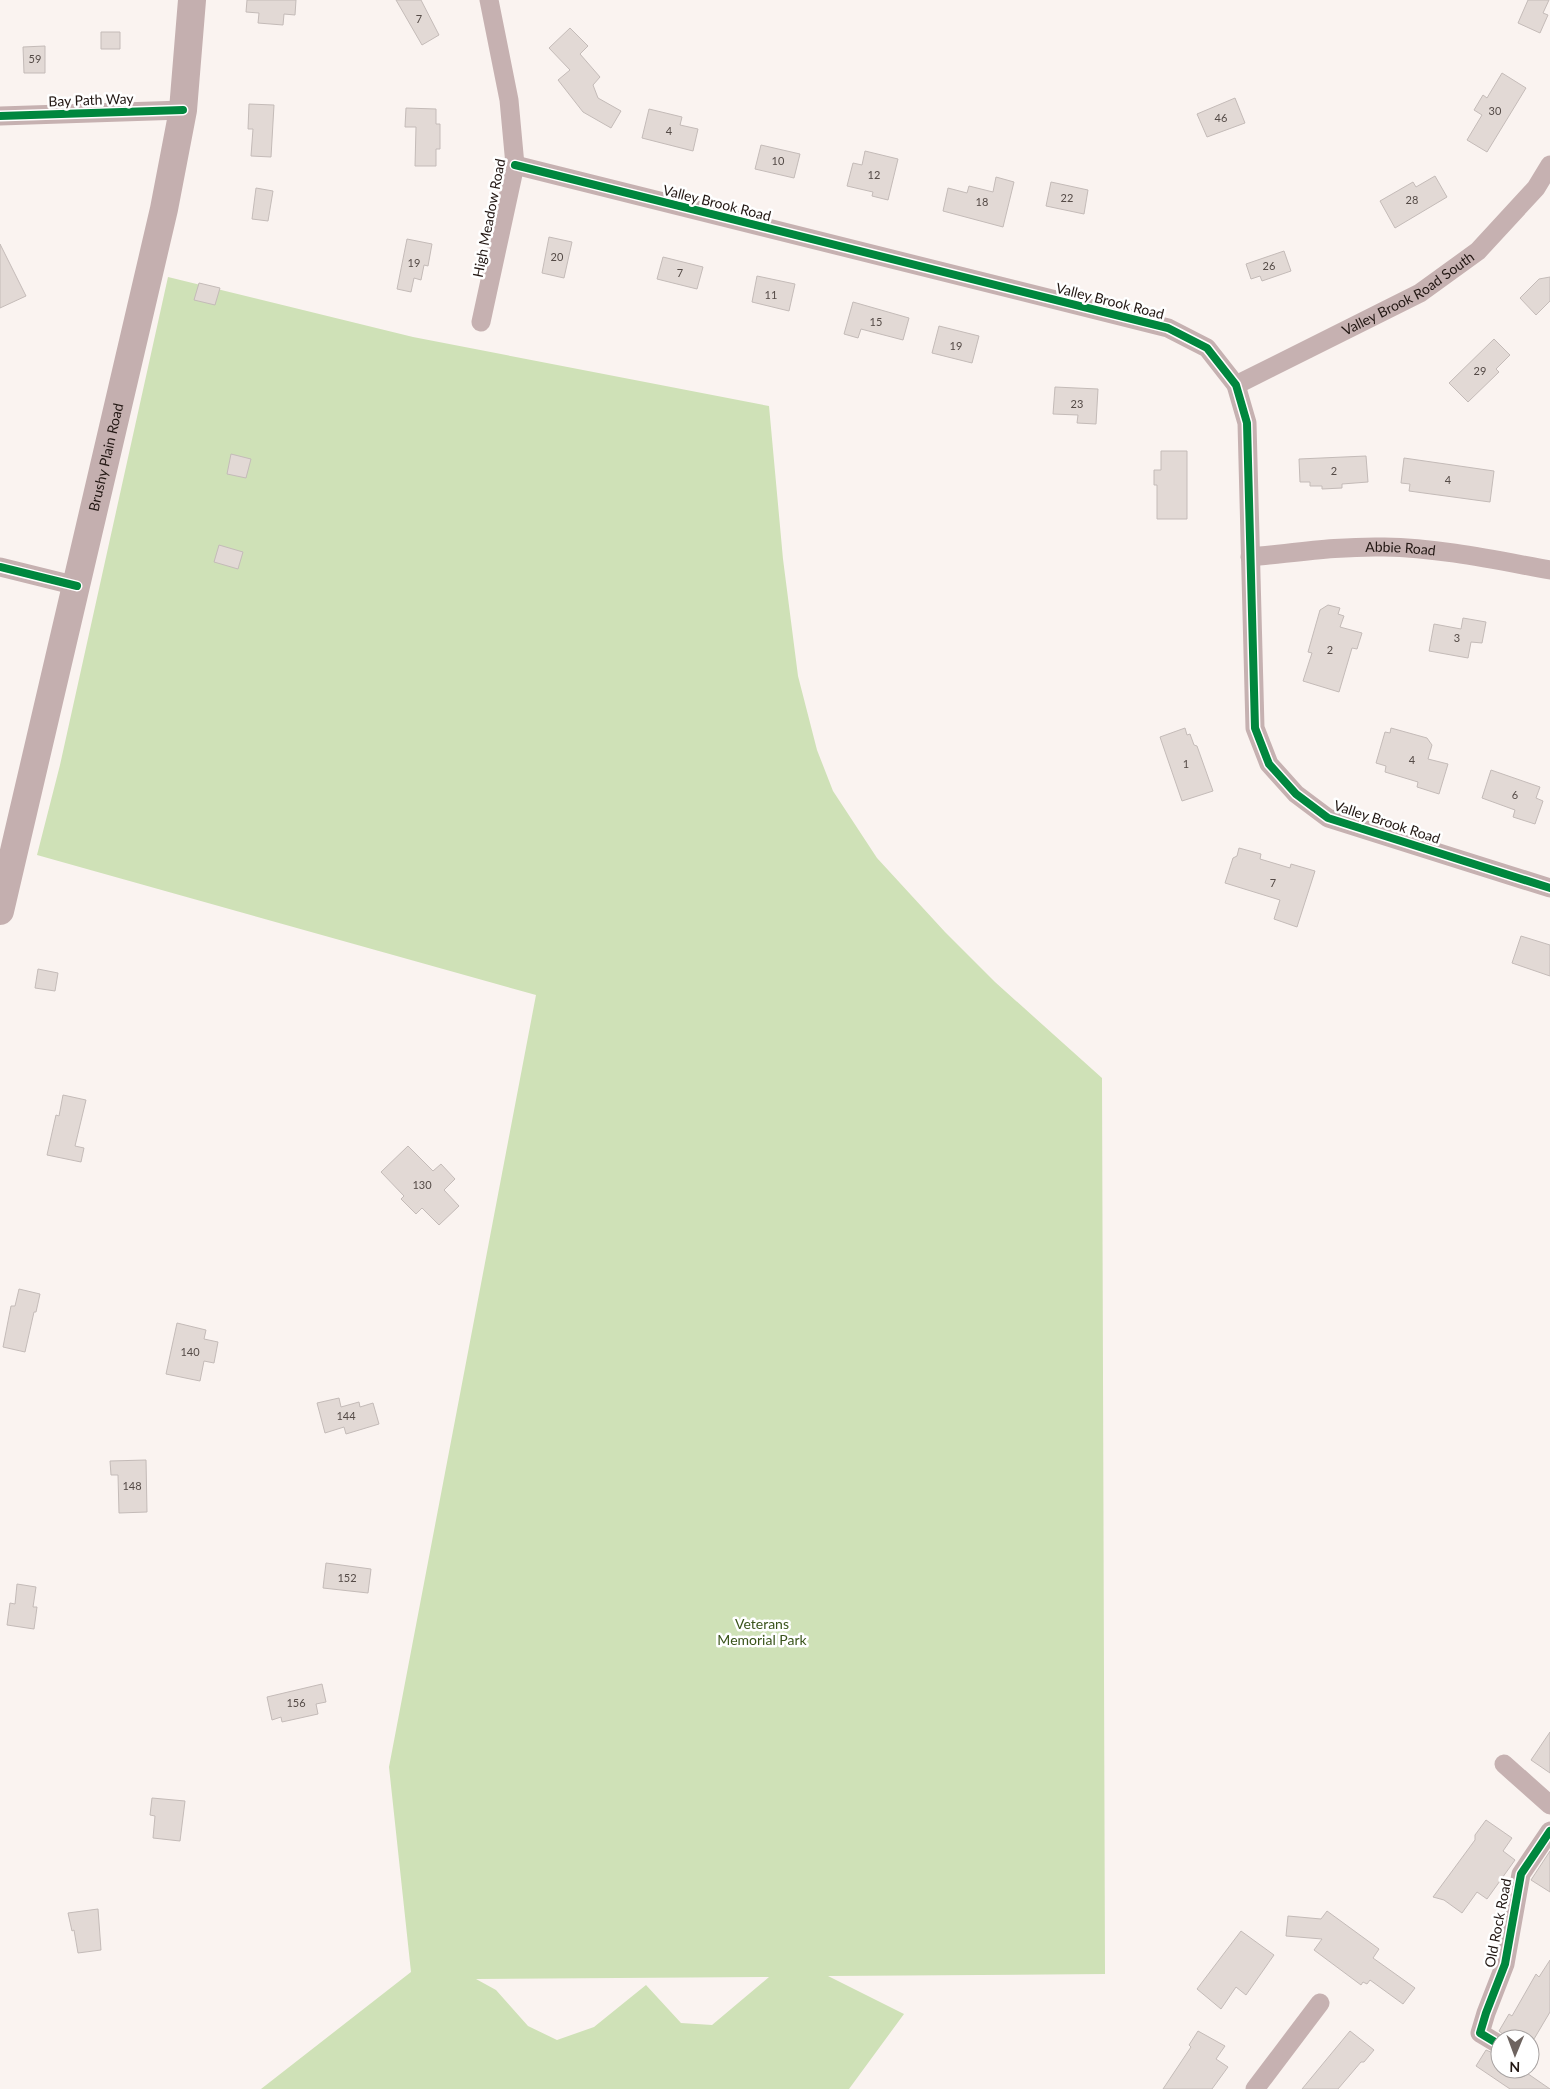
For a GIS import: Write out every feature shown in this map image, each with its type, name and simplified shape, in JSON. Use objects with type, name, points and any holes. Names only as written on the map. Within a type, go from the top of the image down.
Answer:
[{"type":"main road","name":"Brushy Plain Road","points":[[0,911],[164,209],[183,110],[192,0]]},
{"type":"street","name":"High Meadow Road","points":[[481,322],[515,165],[509,100],[489,0]]},
{"type":"street","name":"Bay Path Way","points":[[0,116],[183,110]]},
{"type":"street","name":"Valley Brook Road","points":[[515,165],[1168,328],[1208,348],[1236,385],[1247,423],[1255,728],[1269,764],[1296,794],[1328,818],[1550,888]]},
{"type":"street","name":"Valley Brook Road South","points":[[1236,385],[1420,294],[1478,251],[1536,188],[1550,165]]},
{"type":"street","name":"Abbie Road","points":[[1250,557],[1335,548],[1383,547],[1439,550],[1550,570]]},
{"type":"street","points":[[0,567],[77,586]]},
{"type":"street","points":[[1504,1764],[1550,1805]]},
{"type":"street","name":"Old Rock Road","points":[[1490,2039],[1480,2033],[1505,1964],[1520,1874],[1550,1831]]},
{"type":"street","points":[[1255,2089],[1320,2003]]},
{"type":"green space","name":"Veterans Memorial Park","points":[[168,277],[413,337],[769,406],[783,559],[798,676],[817,750],[833,791],[877,858],[945,932],[995,982],[1102,1078],[1105,1974],[828,1976],[904,2014],[849,2089],[261,2089],[411,1972],[389,1767],[536,995],[37,855],[60,765]],"holes":[[[769,1977],[712,2025],[681,2023],[646,1985],[594,2027],[557,2040],[528,2026],[496,1990],[476,1979]]]},
{"type":"building","points":[[247,0],[296,0],[295,15],[284,14],[283,25],[258,23],[259,13],[246,12]]},
{"type":"building","points":[[396,0],[421,0],[439,35],[422,45]]},
{"type":"building","points":[[1528,0],[1549,0],[1543,13],[1548,15],[1540,33],[1518,23]]},
{"type":"building","points":[[570,28],[588,46],[580,54],[600,77],[593,85],[598,98],[621,111],[611,128],[583,112],[558,80],[570,70],[549,48]]},
{"type":"building","points":[[101,32],[120,32],[120,49],[101,49]]},
{"type":"building","points":[[45,46],[45,73],[24,73],[23,47]]},
{"type":"building","points":[[1502,73],[1526,88],[1487,152],[1467,140],[1482,115],[1474,110],[1483,95],[1487,98]]},
{"type":"building","points":[[1235,98],[1245,123],[1207,137],[1197,114]]},
{"type":"building","points":[[249,104],[274,105],[271,157],[251,156],[253,129],[248,129]]},
{"type":"building","points":[[406,108],[436,109],[436,124],[440,124],[440,149],[436,149],[436,166],[415,166],[416,127],[405,127]]},
{"type":"building","points":[[649,109],[682,117],[680,125],[698,129],[693,151],[642,138]]},
{"type":"building","points":[[761,145],[800,154],[794,178],[755,169]]},
{"type":"building","points":[[865,151],[898,159],[888,200],[872,196],[873,192],[847,186],[853,163],[862,165]]},
{"type":"building","points":[[1435,176],[1447,197],[1395,228],[1380,201],[1413,182],[1416,187]]},
{"type":"building","points":[[996,177],[1014,182],[1003,227],[943,211],[948,188],[967,193],[969,186],[993,192]]},
{"type":"building","points":[[1051,182],[1088,190],[1084,214],[1046,206]]},
{"type":"building","points":[[256,188],[273,191],[268,221],[252,219]]},
{"type":"building","points":[[549,237],[572,242],[564,278],[542,273]]},
{"type":"building","points":[[407,239],[432,244],[428,266],[424,265],[421,280],[414,278],[411,292],[397,289]]},
{"type":"building","points":[[0,244],[26,296],[0,308]]},
{"type":"building","points":[[1284,251],[1291,271],[1262,281],[1260,276],[1251,279],[1246,264]]},
{"type":"building","points":[[663,257],[703,267],[697,289],[657,279]]},
{"type":"building","points":[[757,276],[795,284],[789,311],[752,302]]},
{"type":"building","points":[[1550,277],[1550,301],[1536,315],[1520,298],[1539,279]]},
{"type":"building","points":[[199,283],[220,288],[215,305],[194,300]]},
{"type":"building","points":[[853,302],[909,318],[903,340],[861,329],[858,338],[844,334]]},
{"type":"building","points":[[939,326],[979,336],[972,363],[932,353]]},
{"type":"building","points":[[1494,339],[1510,355],[1496,369],[1499,372],[1468,402],[1449,383]]},
{"type":"building","points":[[1055,387],[1098,389],[1096,424],[1077,423],[1078,415],[1053,414]]},
{"type":"building","points":[[1161,451],[1187,451],[1187,519],[1157,519],[1157,485],[1154,485],[1154,470],[1161,470]]},
{"type":"building","points":[[231,454],[251,459],[246,478],[227,474]]},
{"type":"building","points":[[1366,456],[1368,482],[1342,484],[1342,488],[1322,489],[1322,486],[1310,486],[1310,482],[1300,482],[1299,459]]},
{"type":"building","points":[[1404,458],[1494,471],[1490,502],[1409,491],[1410,484],[1401,483]]},
{"type":"building","points":[[219,545],[243,552],[238,569],[214,562]]},
{"type":"building","points":[[1328,605],[1340,608],[1338,614],[1344,616],[1340,627],[1362,633],[1357,649],[1352,648],[1339,692],[1303,681],[1312,653],[1308,652],[1320,610]]},
{"type":"building","points":[[1463,618],[1486,622],[1482,643],[1471,642],[1468,658],[1429,651],[1434,624],[1461,629]]},
{"type":"building","points":[[1185,728],[1187,735],[1190,734],[1194,745],[1197,746],[1213,791],[1182,801],[1160,737]]},
{"type":"building","points":[[1391,728],[1427,738],[1432,745],[1428,759],[1448,764],[1439,794],[1417,787],[1418,782],[1385,772],[1386,766],[1376,763],[1385,732],[1390,733]]},
{"type":"building","points":[[1491,770],[1540,787],[1536,798],[1543,801],[1535,824],[1513,817],[1515,810],[1482,798]]},
{"type":"building","points":[[1239,848],[1261,854],[1260,859],[1290,868],[1291,864],[1315,871],[1297,927],[1274,919],[1280,900],[1225,883],[1233,858],[1237,856]]},
{"type":"building","points":[[1521,936],[1550,945],[1550,976],[1512,963]]},
{"type":"building","points":[[38,969],[58,973],[55,991],[35,988]]},
{"type":"building","points":[[63,1095],[86,1100],[75,1146],[84,1148],[81,1162],[47,1155],[56,1115],[59,1116]]},
{"type":"building","points":[[408,1146],[433,1171],[441,1164],[455,1179],[444,1190],[459,1206],[439,1225],[422,1208],[416,1214],[401,1199],[404,1196],[381,1172]]},
{"type":"building","points":[[19,1289],[40,1294],[25,1352],[3,1347],[11,1306],[15,1306]]},
{"type":"building","points":[[177,1323],[206,1330],[204,1339],[218,1342],[214,1363],[204,1361],[200,1381],[166,1374]]},
{"type":"building","points":[[339,1398],[341,1407],[359,1402],[360,1407],[373,1403],[379,1424],[346,1434],[344,1427],[325,1433],[317,1403]]},
{"type":"building","points":[[146,1460],[147,1512],[119,1513],[118,1475],[111,1475],[110,1461]]},
{"type":"building","points":[[326,1563],[371,1569],[368,1593],[323,1588]]},
{"type":"building","points":[[17,1584],[36,1587],[33,1607],[37,1607],[34,1629],[7,1625],[10,1603],[15,1604]]},
{"type":"building","points":[[322,1684],[326,1702],[316,1704],[318,1714],[282,1722],[281,1717],[272,1720],[267,1697]]},
{"type":"building","points":[[1550,1732],[1550,1773],[1531,1760]]},
{"type":"building","points":[[152,1798],[185,1801],[180,1841],[153,1838],[155,1816],[150,1815]]},
{"type":"building","points":[[1486,1820],[1512,1838],[1503,1851],[1515,1860],[1487,1899],[1477,1892],[1462,1913],[1444,1900],[1433,1897],[1475,1840],[1475,1835]]},
{"type":"building","points":[[1550,1851],[1550,1892],[1531,1880]]},
{"type":"building","points":[[98,1909],[101,1950],[78,1953],[74,1930],[72,1931],[68,1913]]},
{"type":"building","points":[[1327,1911],[1379,1949],[1373,1958],[1415,1988],[1403,2004],[1370,1980],[1367,1984],[1363,1982],[1361,1985],[1314,1950],[1322,1939],[1286,1936],[1288,1916],[1321,1919]]},
{"type":"building","points":[[1241,1931],[1274,1955],[1246,1995],[1236,1987],[1221,2009],[1197,1989]]},
{"type":"building","points":[[1550,1960],[1550,2012],[1540,2029],[1500,2029],[1509,2014],[1512,2016],[1536,1974],[1539,1977]]},
{"type":"building","points":[[1198,2031],[1225,2046],[1216,2059],[1228,2067],[1212,2089],[1163,2089],[1191,2047],[1189,2045]]},
{"type":"building","points":[[1350,2031],[1374,2050],[1338,2089],[1302,2089]]},
{"type":"building","points":[[1486,2050],[1490,2052],[1490,2075],[1476,2066]]},
{"type":"building","points":[[1495,2079],[1536,2079],[1550,2089],[1510,2089]]},
{"type":"cycle path","points":[[0,116],[183,110]]},
{"type":"cycle path","points":[[515,165],[1168,328],[1207,348],[1236,385],[1247,423],[1255,728],[1269,764],[1296,794],[1328,818],[1550,888]]},
{"type":"cycle path","points":[[0,567],[77,586]]},
{"type":"cycle path","points":[[1490,2039],[1480,2033],[1505,1964],[1521,1874],[1550,1831]]}]
